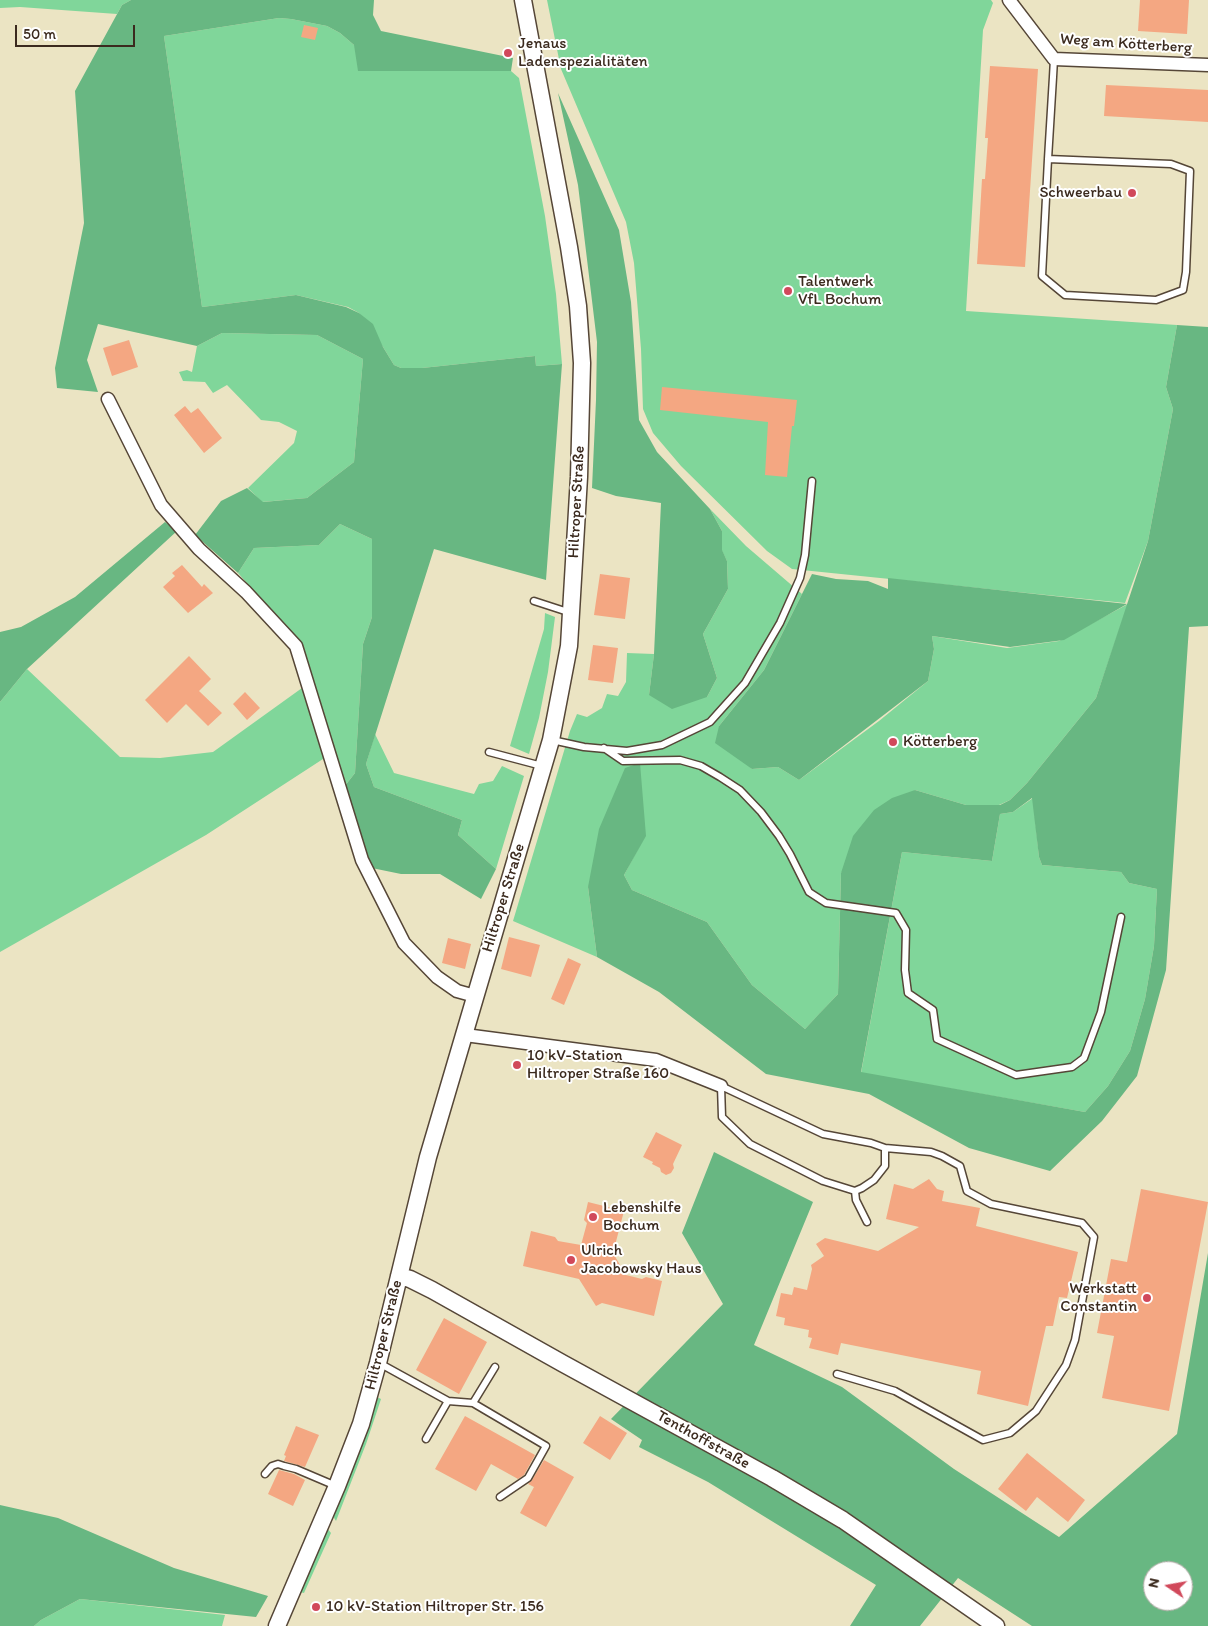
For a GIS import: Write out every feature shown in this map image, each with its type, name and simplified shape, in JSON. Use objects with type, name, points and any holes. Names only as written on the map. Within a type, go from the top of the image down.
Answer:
[{"type":"street","name":"Hiltroper Straße","points":[[277,1626],[337,1486],[361,1424],[378,1363],[428,1157],[551,740],[569,646],[579,477],[582,363],[578,306],[569,247],[523,0]]},
{"type":"street","name":"Weg am Kötterberg","points":[[1009,0],[1054,59],[1208,65]]},
{"type":"street","points":[[108,399],[161,504],[199,549],[246,592],[296,646],[362,860],[404,943],[437,977],[457,991],[475,996]]},
{"type":"street","points":[[465,1035],[656,1060],[721,1086]]},
{"type":"street","name":"Tenthoffstraße","points":[[399,1276],[410,1279],[432,1290],[772,1478],[843,1520],[996,1626]]},
{"type":"lane","points":[[1048,159],[1171,164],[1190,171],[1186,272],[1183,290],[1156,300],[1065,295],[1042,276],[1048,159],[1054,59]]},
{"type":"lane","points":[[551,740],[584,747],[627,751],[662,744],[710,722],[745,683],[780,623],[800,578],[805,555],[812,480]]},
{"type":"lane","points":[[534,602],[571,613]]},
{"type":"lane","points":[[604,748],[623,761],[680,760],[701,766],[720,776],[740,790],[767,820],[790,854],[809,892],[826,903],[896,913],[906,930],[905,970],[908,993],[933,1010],[937,1039],[1016,1075],[1072,1067],[1084,1058],[1101,1012],[1121,917]]},
{"type":"lane","points":[[489,752],[543,767]]},
{"type":"lane","points":[[837,1374],[895,1390],[982,1440],[1010,1433],[1036,1411],[1066,1365],[1075,1340],[1094,1238],[1082,1223],[990,1204],[967,1191],[960,1166],[948,1159],[931,1152],[885,1148],[871,1143],[823,1134],[721,1086],[722,1117],[750,1144],[823,1181],[854,1191],[862,1188],[874,1180],[885,1166],[885,1148]]},
{"type":"lane","points":[[854,1191],[856,1200],[868,1222]]},
{"type":"lane","points":[[378,1363],[448,1401],[473,1403],[546,1446],[528,1478],[500,1497]]},
{"type":"lane","points":[[473,1403],[495,1367]]},
{"type":"lane","points":[[426,1439],[448,1401]]},
{"type":"lane","points":[[265,1474],[272,1466],[278,1464],[296,1469],[337,1486]]},
{"type":"green space","points":[[0,0],[131,0],[122,5],[117,14],[20,7],[0,8]]},
{"type":"green space","points":[[131,0],[374,0],[373,15],[381,31],[513,58],[511,71],[358,71],[354,45],[340,33],[327,26],[279,18],[164,36],[202,307],[296,295],[346,307],[359,313],[373,324],[383,347],[394,365],[401,368],[422,368],[535,356],[536,366],[562,364],[546,580],[434,549],[366,764],[374,787],[462,820],[458,835],[496,869],[481,899],[440,874],[401,874],[367,867],[344,787],[355,773],[363,644],[372,617],[372,539],[340,524],[319,545],[254,548],[238,573],[195,535],[221,501],[247,488],[263,502],[307,498],[354,462],[363,359],[317,335],[222,333],[197,346],[98,324],[87,360],[98,392],[57,388],[55,368],[84,223],[75,91],[122,5]]},
{"type":"green space","name":"Talentwerk VfL Bochum","points":[[547,0],[991,0],[993,3],[983,30],[966,311],[1177,325],[1166,387],[1173,409],[1148,541],[1125,603],[792,569],[767,551],[681,466],[653,433],[643,409],[641,349],[634,263],[626,222],[561,69]]},
{"type":"green space","points":[[279,18],[327,26],[340,33],[354,45],[511,71],[519,78],[545,216],[556,294],[562,364],[536,366],[535,356],[422,368],[401,368],[394,365],[359,313],[348,307],[296,295],[202,307],[164,36]]},
{"type":"green space","points":[[558,93],[619,230],[631,302],[639,420],[657,452],[710,509],[722,531],[722,550],[727,561],[728,589],[703,634],[717,678],[707,697],[672,709],[649,695],[654,654],[661,503],[616,496],[592,488],[597,342],[578,185]]},
{"type":"green space","points":[[1177,325],[1208,327],[1208,626],[1189,627],[1166,970],[1137,1076],[1102,1121],[1050,1171],[969,1148],[869,1094],[766,1074],[659,992],[597,957],[588,887],[599,829],[625,768],[640,763],[646,836],[624,875],[632,890],[707,922],[752,985],[805,1029],[838,994],[841,873],[853,836],[874,810],[892,798],[915,790],[966,805],[1000,805],[1010,800],[1027,783],[1096,698],[1148,541],[1173,409],[1166,387]],"holes":[[[1032,798],[1039,857],[1042,865],[1121,872],[1129,883],[1157,889],[1154,946],[1145,999],[1130,1051],[1108,1086],[1085,1112],[861,1072],[902,852],[992,861],[1000,814],[1013,812]]]},
{"type":"green space","points":[[222,333],[317,335],[363,359],[354,462],[307,498],[262,502],[248,488],[294,443],[297,431],[279,422],[261,420],[227,385],[213,393],[205,382],[183,381],[179,372],[187,370],[192,372],[197,346]]},
{"type":"green space","points":[[710,509],[746,546],[802,594],[764,670],[719,726],[752,769],[778,767],[799,780],[879,721],[928,681],[934,649],[932,636],[1007,648],[1059,641],[1128,604],[1096,698],[1027,783],[1010,800],[999,805],[966,805],[915,790],[841,873],[838,994],[805,1029],[752,985],[707,922],[632,890],[624,875],[645,836],[588,887],[597,957],[513,921],[570,731],[577,714],[587,717],[602,708],[607,694],[618,696],[626,682],[627,653],[654,654],[649,695],[707,697],[717,678],[703,634],[728,589],[727,561],[722,551],[722,531]]},
{"type":"green space","points":[[165,522],[177,531],[27,669],[0,702],[0,632],[21,627],[75,597]]},
{"type":"green space","points":[[340,524],[372,539],[372,617],[363,644],[355,773],[344,787],[337,768],[323,759],[206,835],[0,952],[0,702],[27,669],[120,757],[160,758],[213,752],[302,688],[291,648],[298,641],[238,573],[254,548],[319,545]]},
{"type":"green space","points":[[812,574],[836,579],[868,581],[888,589],[888,578],[1127,604],[1064,640],[1010,647],[932,636],[934,649],[928,681],[799,780],[778,767],[752,769],[715,743],[719,726],[764,670]]},
{"type":"green space","points":[[545,613],[555,617],[548,672],[539,718],[529,754],[510,746],[544,629]]},
{"type":"green space","points":[[375,734],[394,773],[474,794],[479,784],[493,781],[502,766],[524,776],[496,869],[458,835],[462,820],[374,787],[366,764]]},
{"type":"green space","points":[[1033,798],[1039,857],[1042,865],[1121,872],[1129,883],[1157,889],[1154,946],[1145,999],[1130,1051],[1108,1086],[1085,1112],[861,1073],[902,852],[992,861],[1000,814],[1013,812]]},
{"type":"green space","points":[[714,1152],[813,1202],[754,1345],[842,1387],[954,1469],[1059,1537],[1177,1434],[1208,1253],[1208,1626],[1032,1626],[958,1578],[920,1626],[850,1626],[876,1585],[708,1482],[639,1447],[642,1440],[611,1419],[723,1304],[682,1233]]},
{"type":"green space","points":[[377,1397],[381,1399],[336,1521],[333,1516],[363,1443]]},
{"type":"green space","points":[[0,1505],[58,1518],[174,1568],[268,1596],[256,1617],[80,1599],[41,1620],[34,1626],[0,1626]]},
{"type":"green space","points":[[327,1528],[331,1533],[304,1593],[300,1592]]},
{"type":"green space","points":[[80,1599],[225,1615],[222,1626],[34,1626],[41,1620]]},
{"type":"building","points":[[1140,0],[1189,0],[1187,34],[1138,31]]},
{"type":"building","points":[[304,25],[318,28],[315,40],[301,37]]},
{"type":"building","points":[[990,66],[1038,69],[1025,267],[977,264],[982,179],[985,179],[988,138],[985,138]]},
{"type":"building","points":[[1106,85],[1208,90],[1208,122],[1104,116]]},
{"type":"building","points":[[129,340],[138,367],[112,376],[103,348]]},
{"type":"building","points":[[662,387],[797,400],[794,426],[792,426],[787,477],[765,475],[768,422],[660,410]]},
{"type":"building","points":[[185,406],[191,413],[198,408],[222,438],[204,453],[174,415]]},
{"type":"building","points":[[182,565],[202,587],[204,584],[213,593],[188,613],[163,587],[175,576],[172,573]]},
{"type":"building","points":[[600,574],[630,578],[625,619],[594,615]]},
{"type":"building","points":[[593,645],[618,648],[613,683],[588,680]]},
{"type":"building","points":[[189,656],[211,679],[199,691],[222,713],[208,726],[186,704],[167,723],[145,700]]},
{"type":"building","points":[[245,692],[260,708],[247,720],[233,704]]},
{"type":"building","points":[[509,937],[540,945],[531,977],[501,969]]},
{"type":"building","points":[[448,938],[471,944],[465,969],[442,963]]},
{"type":"building","points":[[568,958],[581,964],[564,1005],[551,999]]},
{"type":"building","points":[[656,1132],[682,1145],[673,1164],[674,1168],[671,1173],[666,1175],[661,1172],[660,1168],[652,1164],[653,1162],[643,1157]]},
{"type":"building","points":[[929,1179],[937,1189],[944,1191],[942,1201],[980,1208],[976,1226],[1078,1252],[1067,1298],[1059,1297],[1053,1326],[1046,1326],[1028,1406],[977,1394],[981,1371],[841,1343],[838,1355],[809,1348],[812,1338],[808,1337],[809,1330],[784,1325],[785,1318],[776,1316],[781,1293],[792,1295],[794,1287],[807,1290],[812,1269],[811,1265],[824,1256],[816,1244],[825,1238],[878,1251],[919,1227],[886,1219],[894,1184],[913,1189]]},
{"type":"building","name":"Werkstatt Constantin","points":[[1141,1189],[1208,1202],[1169,1411],[1102,1398],[1114,1336],[1097,1333],[1111,1259],[1127,1262]]},
{"type":"building","name":"Ulrich Jacobowsky Haus","points":[[588,1202],[624,1211],[613,1253],[626,1275],[662,1281],[654,1316],[602,1303],[596,1306],[579,1279],[523,1266],[531,1231],[555,1237],[558,1241],[581,1245],[587,1223],[584,1220]]},
{"type":"building","points":[[444,1318],[487,1342],[459,1394],[416,1370]]},
{"type":"building","points":[[465,1416],[535,1455],[524,1475],[518,1479],[491,1464],[476,1491],[435,1469]]},
{"type":"building","points":[[600,1416],[627,1433],[610,1460],[583,1443]]},
{"type":"building","points":[[296,1426],[319,1435],[305,1467],[284,1461],[286,1456],[284,1455]]},
{"type":"building","points":[[1027,1453],[1085,1500],[1068,1522],[1037,1497],[1026,1511],[998,1489]]},
{"type":"building","points":[[544,1460],[574,1477],[546,1527],[520,1513],[534,1487],[528,1484]]},
{"type":"building","points":[[279,1470],[294,1474],[305,1480],[293,1506],[268,1494]]},
{"type":"place","name":"Jenaus Ladenspezialitäten","points":[[508,53]]},
{"type":"place","name":"Schweerbau","points":[[1132,193]]},
{"type":"place","name":"Talentwerk VfL Bochum","points":[[788,291]]},
{"type":"place","name":"Kötterberg","points":[[893,742]]},
{"type":"place","name":"10 kV-Station Hiltroper Straße 160","points":[[517,1065]]},
{"type":"place","name":"Lebenshilfe Bochum","points":[[593,1217]]},
{"type":"place","name":"Ulrich Jacobowsky Haus","points":[[571,1260]]},
{"type":"place","name":"Werkstatt Constantin","points":[[1147,1298]]},
{"type":"place","name":"10 kV-Station Hiltroper Str. 156","points":[[316,1607]]}]
